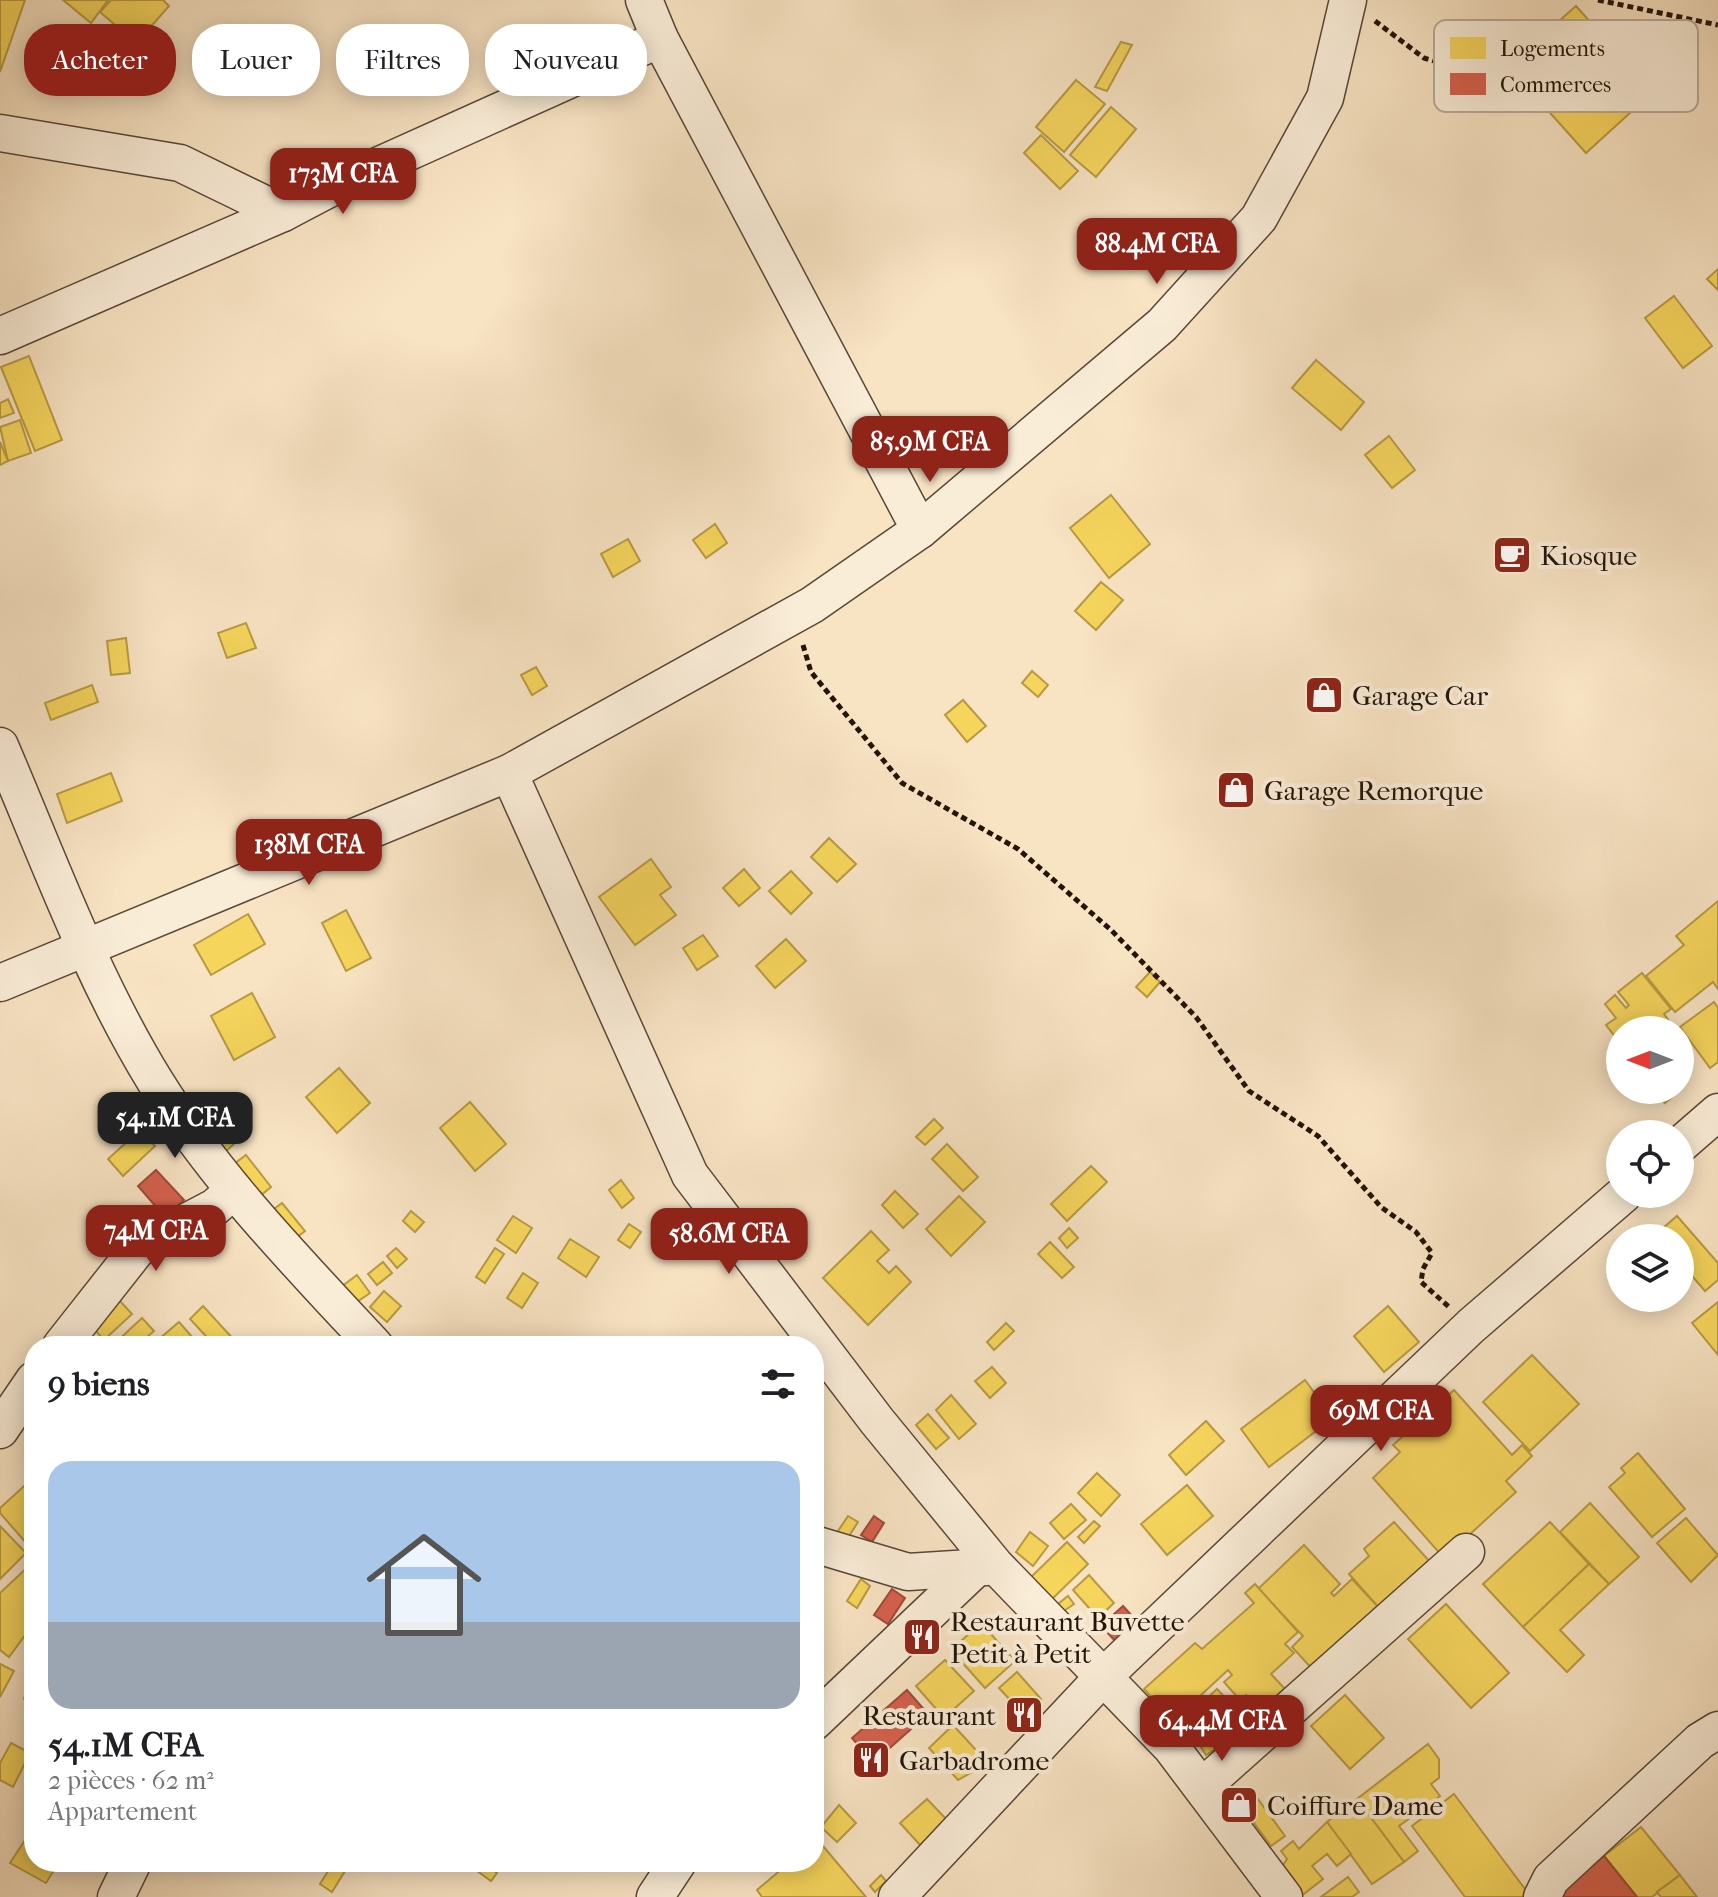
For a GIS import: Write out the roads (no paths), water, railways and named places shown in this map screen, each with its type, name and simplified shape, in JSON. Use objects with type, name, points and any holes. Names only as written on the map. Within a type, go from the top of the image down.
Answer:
[{"type":"street","points":[[644,0],[660,39],[920,530]]},
{"type":"street","points":[[0,983],[509,773],[812,605],[920,530],[1162,325],[1259,218],[1325,98],[1348,1]]},
{"type":"street","points":[[0,336],[283,213],[342,182],[660,39]]},
{"type":"street","points":[[0,133],[180,163],[283,213]]},
{"type":"street","points":[[0,746],[86,946],[155,1081],[234,1190],[366,1336]]},
{"type":"street","points":[[509,773],[690,1175],[812,1336]]},
{"type":"street","points":[[1694,1133],[1718,1112]]},
{"type":"street","points":[[69,1336],[139,1247],[215,1207],[234,1190]]},
{"type":"street","points":[[897,1897],[1105,1675],[1471,1326],[1608,1208]]},
{"type":"street","points":[[824,1351],[985,1567],[1105,1675],[1171,1747],[1284,1897]]},
{"type":"street","points":[[0,1430],[24,1395]]},
{"type":"street","points":[[824,1547],[908,1572],[985,1567]]},
{"type":"street","points":[[1202,1787],[1466,1552]]},
{"type":"street","points":[[824,1713],[985,1567]]},
{"type":"street","points":[[1542,1897],[1551,1879],[1700,1741],[1718,1730]]},
{"type":"street","points":[[116,1897],[128,1872]]},
{"type":"street","points":[[655,1897],[671,1872]]},
{"type":"place","name":"Kiosque","points":[[1512,555]]},
{"type":"place","name":"Garage Car","points":[[1324,695]]},
{"type":"place","name":"Garage Remorque","points":[[1236,790]]},
{"type":"place","name":"Restaurant Buvette Petit à Petit","points":[[922,1637]]},
{"type":"place","name":"Restaurant","points":[[1024,1715]]},
{"type":"place","name":"Garbadrome","points":[[871,1760]]},
{"type":"place","name":"Coiffure Dame","points":[[1239,1805]]}]
